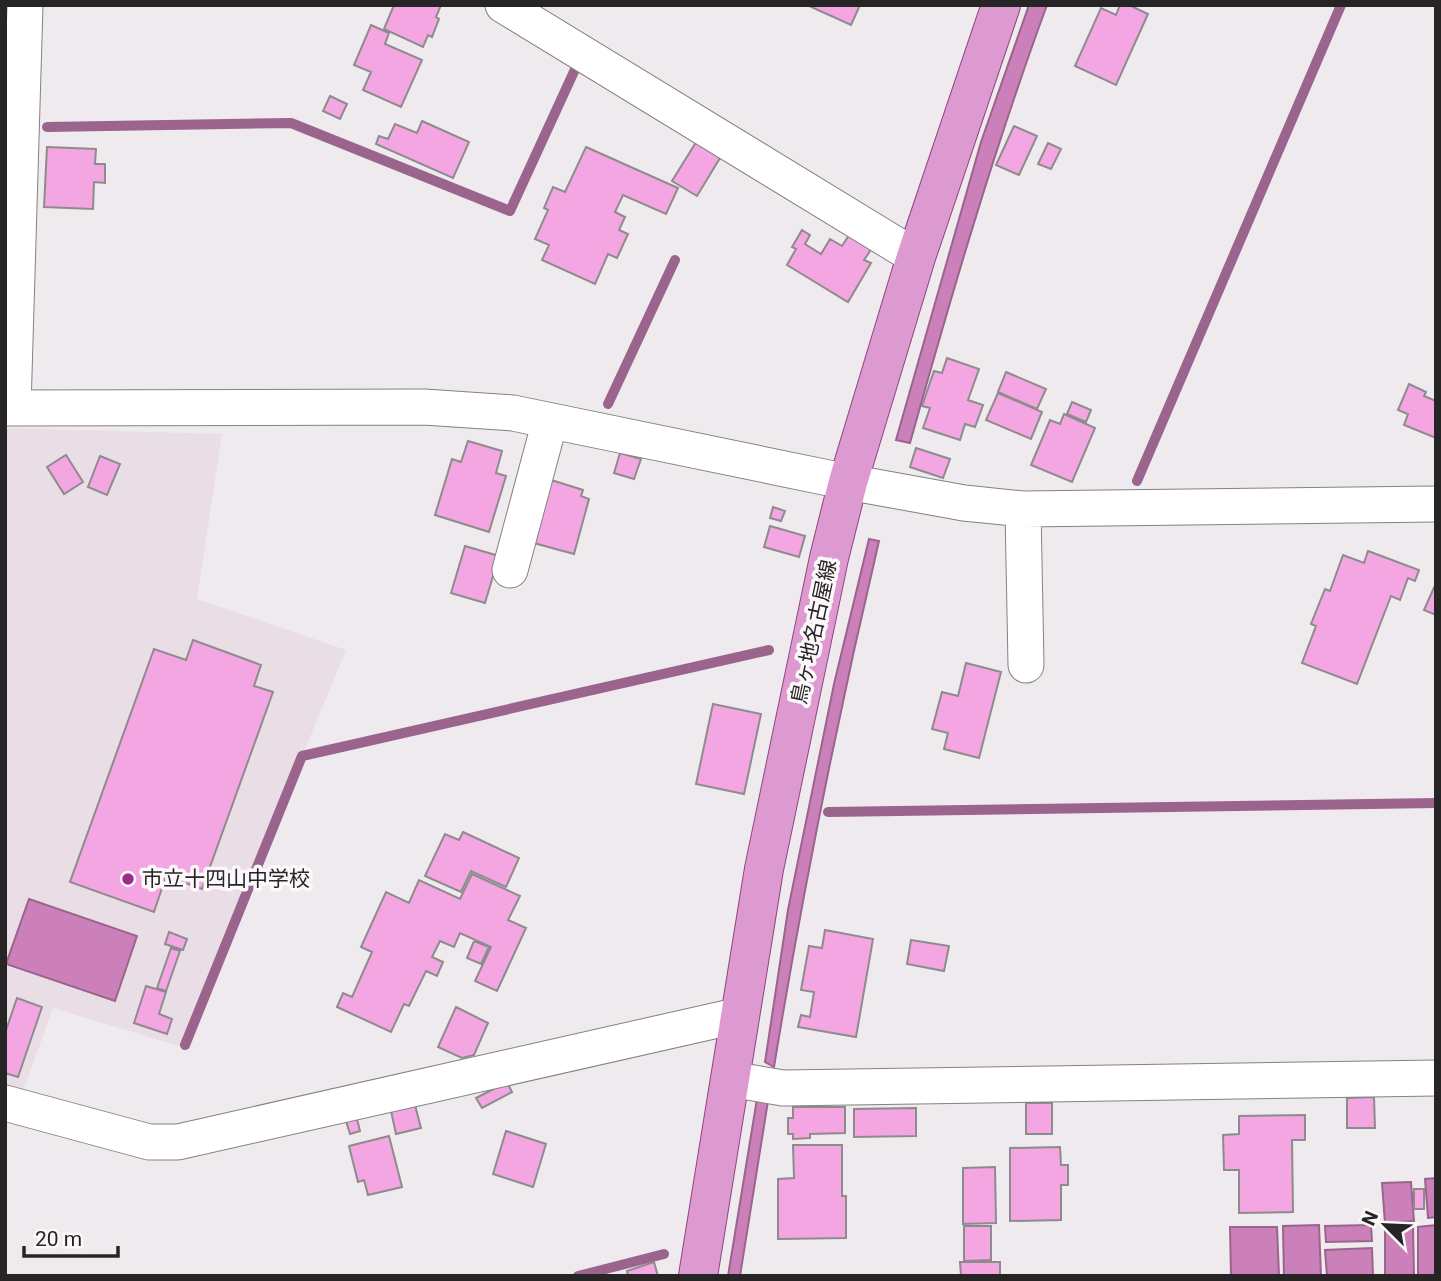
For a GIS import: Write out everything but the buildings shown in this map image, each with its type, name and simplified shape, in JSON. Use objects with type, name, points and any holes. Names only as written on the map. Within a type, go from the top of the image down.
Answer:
[{"type":"main road","name":"鳥ヶ地名古屋線","points":[[698,1276],[764,869],[829,558],[848,482],[916,257],[1001,5]]},
{"type":"street","points":[[25,5],[9,408],[424,407],[513,413],[848,482],[964,503],[1023,509],[1436,504]]},
{"type":"street","points":[[503,5],[916,257]]},
{"type":"street","points":[[510,570],[550,421]]},
{"type":"street","points":[[1023,509],[1026,665]]},
{"type":"street","points":[[5,1102],[149,1142],[178,1142],[740,1015]]},
{"type":"street","points":[[730,1079],[783,1088],[1436,1078]]},
{"type":"shaded area","points":[[1029,5],[1047,5],[974,223],[910,443],[896,440],[981,142]]},
{"type":"shaded area","name":"市立十四山中学校","points":[[5,428],[222,434],[197,599],[346,650],[182,1047],[53,1008],[23,1091],[5,1088]]},
{"type":"shaded area","points":[[869,539],[879,541],[822,803],[774,1067],[765,1062],[788,910],[834,684]]},
{"type":"shaded area","points":[[29,899],[137,936],[115,1001],[6,964]]},
{"type":"shaded area","points":[[757,1099],[768,1101],[740,1276],[728,1276]]},
{"type":"shaded area","points":[[1436,1178],[1436,1217],[1428,1218],[1425,1179]]},
{"type":"shaded area","points":[[1411,1182],[1414,1221],[1385,1223],[1382,1183]]},
{"type":"shaded area","points":[[1319,1225],[1321,1276],[1284,1276],[1283,1226]]},
{"type":"shaded area","points":[[1371,1225],[1372,1241],[1326,1242],[1325,1226]]},
{"type":"shaded area","points":[[1436,1225],[1436,1276],[1418,1276],[1418,1227]]},
{"type":"shaded area","points":[[1385,1226],[1413,1226],[1414,1276],[1385,1276]]},
{"type":"shaded area","points":[[1230,1227],[1277,1227],[1279,1276],[1231,1276]]},
{"type":"shaded area","points":[[1372,1248],[1373,1276],[1327,1276],[1325,1250]]},
{"type":"waterway","points":[[1137,481],[1341,5]]},
{"type":"waterway","points":[[47,127],[291,123],[510,211],[577,65]]},
{"type":"waterway","points":[[608,404],[675,260]]},
{"type":"waterway","points":[[185,1045],[302,756],[769,650]]},
{"type":"waterway","points":[[828,812],[1436,803]]},
{"type":"waterway","points":[[578,1276],[664,1254]]},
{"type":"place","name":"市立十四山中学校","points":[[128,879]]}]
